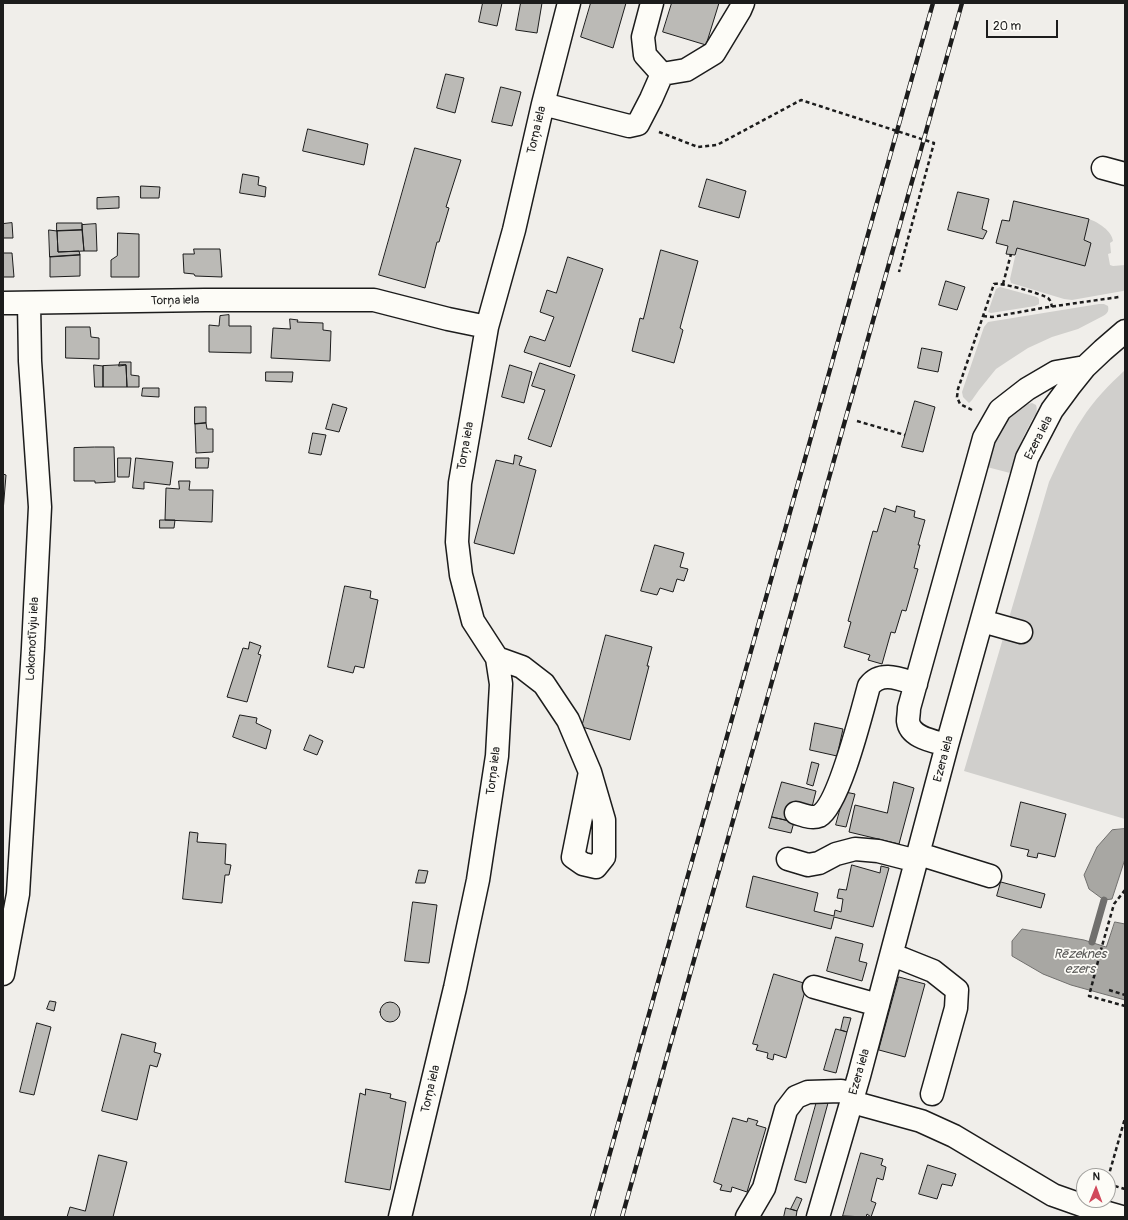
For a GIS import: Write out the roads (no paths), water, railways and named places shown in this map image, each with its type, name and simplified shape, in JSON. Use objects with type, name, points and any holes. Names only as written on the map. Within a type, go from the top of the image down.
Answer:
[{"type":"street","name":"Torņa iela","points":[[400,1217],[455,988],[478,880],[497,756],[501,684],[497,658],[473,622],[461,575],[457,542],[460,483],[487,328],[514,230],[543,104],[569,3]]},
{"type":"street","points":[[652,3],[643,37],[645,55],[662,74]]},
{"type":"street","points":[[662,74],[686,70],[714,53],[743,3]]},
{"type":"street","points":[[543,104],[629,126],[638,124],[662,74]]},
{"type":"street","points":[[1103,168],[1125,174]]},
{"type":"street","name":"Torņa iela","points":[[3,303],[205,300],[374,300],[487,328]]},
{"type":"street","name":"Lokomotīvju iela","points":[[3,974],[18,894],[40,507],[30,361],[29,303]]},
{"type":"street","name":"Ezera iela","points":[[818,1217],[853,1098],[947,745],[1027,458],[1052,410],[1085,367],[1125,331]]},
{"type":"street","points":[[947,745],[914,733],[908,723],[909,708],[984,438],[1000,410],[1027,389],[1056,372],[1085,367]]},
{"type":"street","points":[[982,621],[1020,632]]},
{"type":"street","points":[[497,658],[522,667],[544,684],[568,720],[590,772]]},
{"type":"street","points":[[796,813],[811,817],[818,816],[825,812],[831,802],[841,781],[869,686],[873,681],[878,678],[886,677],[916,684]]},
{"type":"street","points":[[788,859],[808,865],[819,863],[836,854],[855,849],[918,857],[990,876]]},
{"type":"street","points":[[891,956],[903,959],[933,971],[957,990],[956,1008],[932,1094]]},
{"type":"street","points":[[814,986],[878,1005]]},
{"type":"street","points":[[747,1217],[764,1188],[786,1110],[796,1098],[808,1092],[841,1091],[853,1098],[921,1121],[954,1136],[1053,1195],[1122,1217]]},
{"type":"water","points":[[1125,829],[1125,859],[1112,899],[1104,900],[1089,889],[1084,875],[1097,847],[1112,830]]},
{"type":"water","name":"Rēzeknes ezers","points":[[1115,922],[1125,924],[1125,1000],[1071,985],[1043,974],[1012,956],[1012,941],[1022,929],[1084,940],[1106,947]]},
{"type":"waterway","points":[[1092,942],[1104,900]]},
{"type":"railway","points":[[592,1217],[933,3]]},
{"type":"railway","points":[[622,1217],[962,3]]}]
